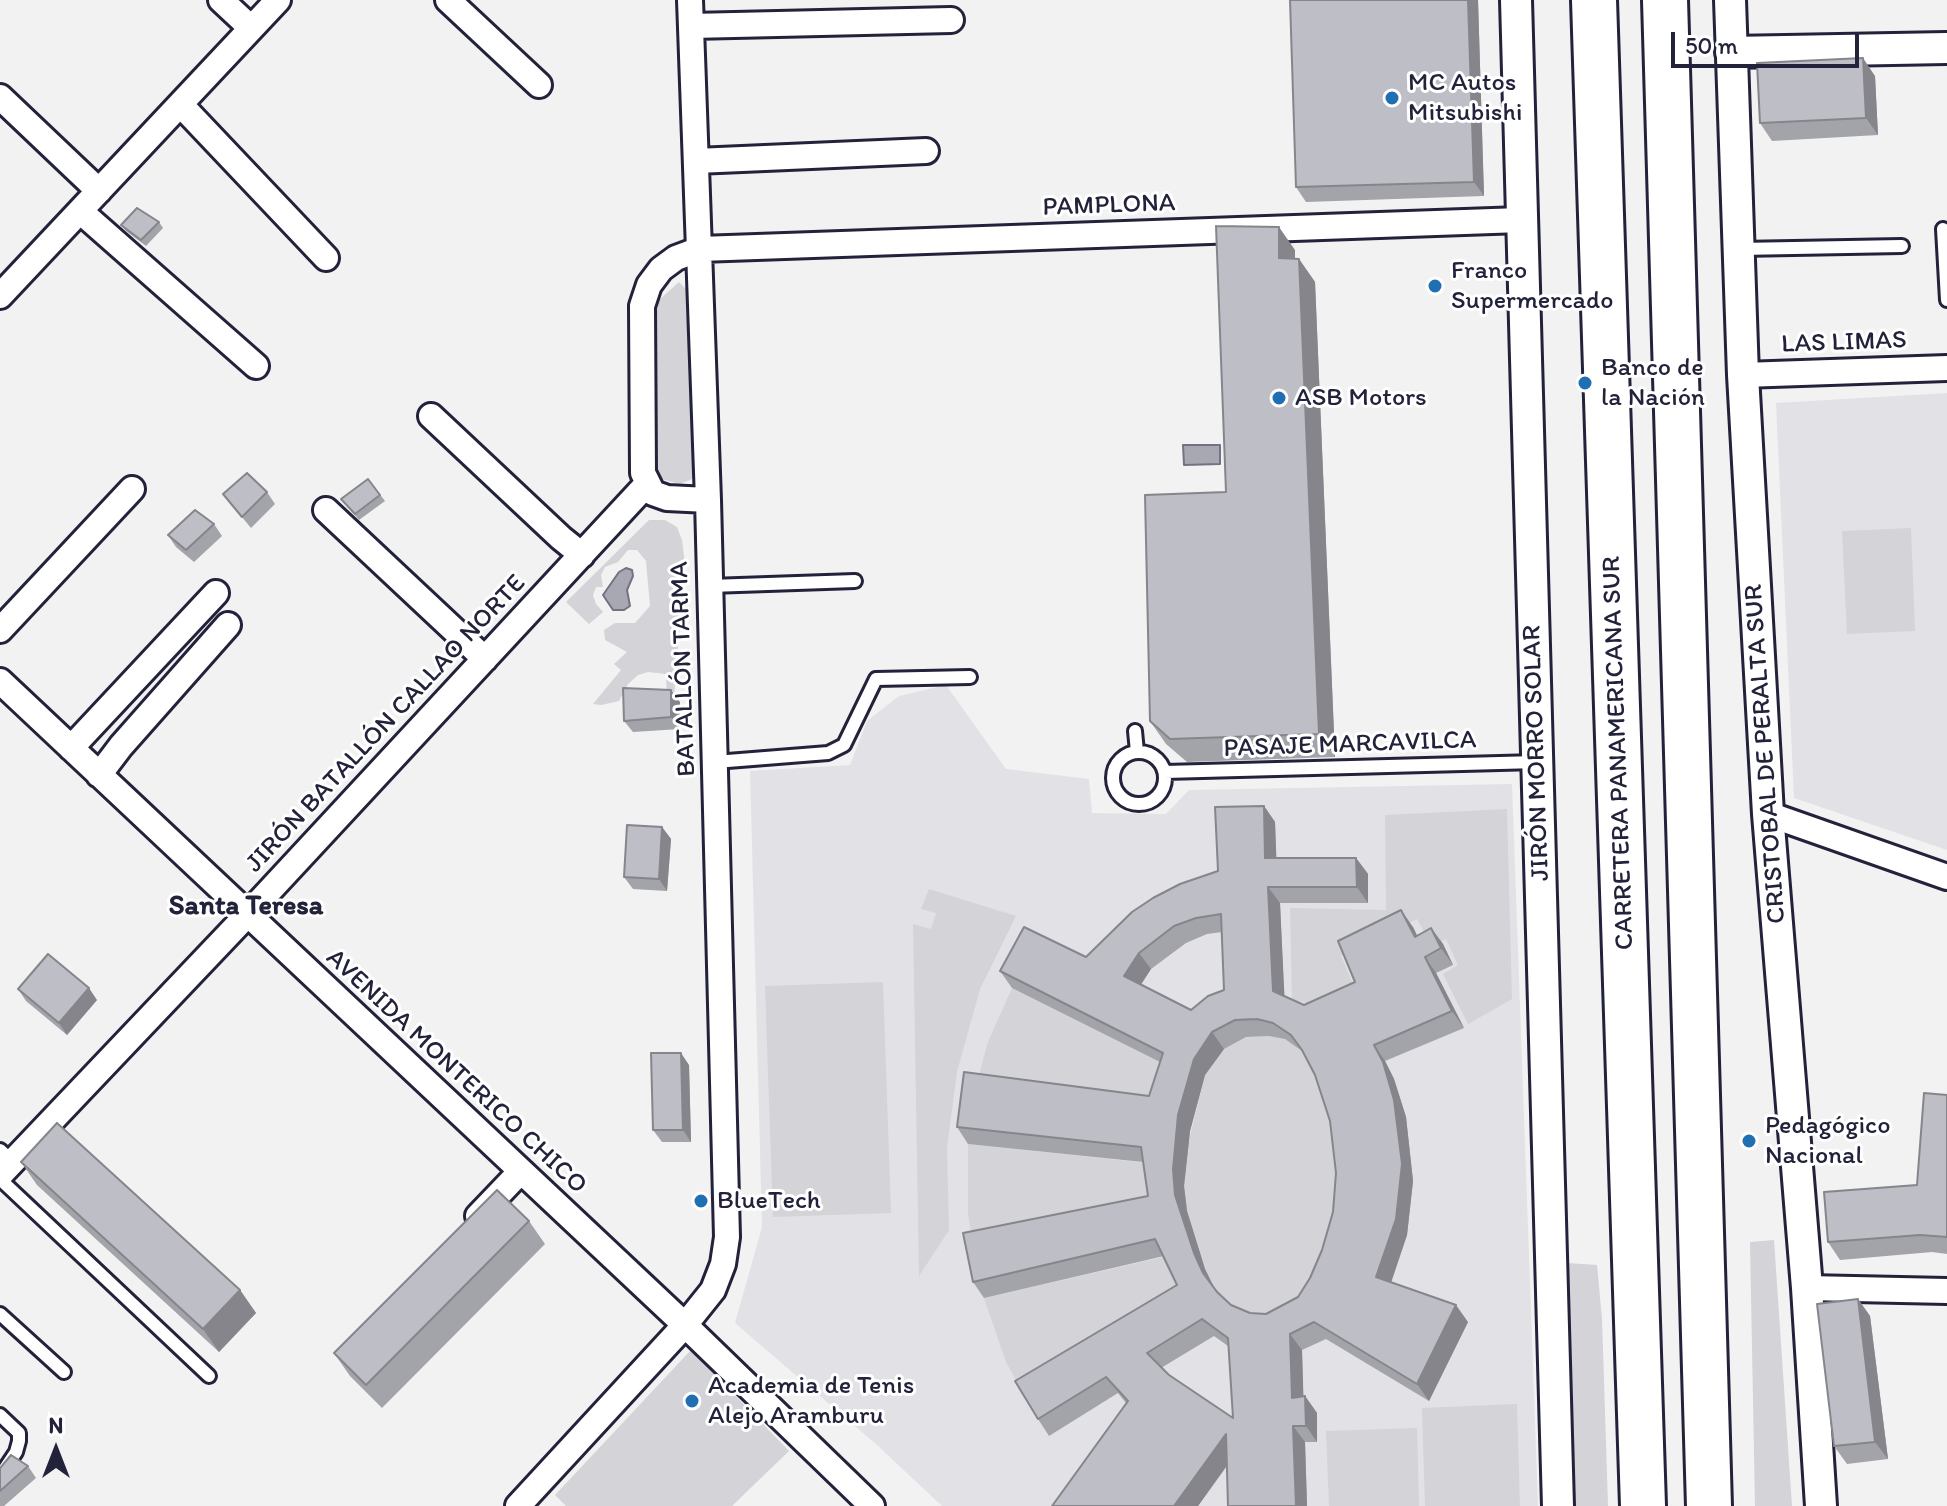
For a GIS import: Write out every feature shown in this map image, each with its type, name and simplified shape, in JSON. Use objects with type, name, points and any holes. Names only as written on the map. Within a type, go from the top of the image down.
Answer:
[{"type":"highway","name":"CARRETERA PANAMERICANA SUR","points":[[1594,0],[1643,1506]]},
{"type":"highway","points":[[1665,0],[1709,1506]]},
{"type":"street","points":[[221,0],[251,28]]},
{"type":"street","points":[[4,284],[80,211],[278,0]]},
{"type":"street","points":[[448,0],[539,85]]},
{"type":"street","name":"BATALLÓN TARMA","points":[[518,1506],[685,1325],[713,1290],[723,1264],[727,1237],[708,500],[690,0]]},
{"type":"street","name":"JIRÓN MORRO SOLAR","points":[[1516,0],[1558,1506]]},
{"type":"street","name":"CRISTOBAL DE PERALTA SUR","points":[[1730,0],[1743,375],[1768,814],[1807,1288],[1821,1506]]},
{"type":"street","points":[[691,26],[951,20]]},
{"type":"street","points":[[1731,52],[1947,48]]},
{"type":"street","points":[[0,97],[99,191]]},
{"type":"street","points":[[181,105],[326,258]]},
{"type":"street","points":[[696,161],[926,151]]},
{"type":"street","points":[[80,211],[256,366]]},
{"type":"street","name":"PAMPLONA","points":[[700,249],[1521,220]]},
{"type":"street","points":[[700,249],[676,258],[661,269],[649,285],[642,306],[643,473],[653,493],[667,498],[708,500]]},
{"type":"street","name":"LAS LIMAS","points":[[1743,375],[1947,368]]},
{"type":"street","points":[[431,416],[582,555]]},
{"type":"street","name":"JIRÓN BATALLÓN CALLAO NORTE","points":[[3,1167],[247,915],[647,484]]},
{"type":"street","points":[[0,630],[132,489]]},
{"type":"street","points":[[326,510],[485,659]]},
{"type":"street","points":[[71,748],[216,593]]},
{"type":"street","points":[[99,775],[228,625]]},
{"type":"street","name":"AVENIDA MONTERICO CHICO","points":[[0,681],[685,1325],[872,1506]]},
{"type":"street","points":[[1768,814],[1947,877]]},
{"type":"street","points":[[467,1227],[521,1171]]},
{"type":"street","points":[[1807,1288],[1947,1291]]},
{"type":"lane","points":[[1943,229],[1947,300]]},
{"type":"lane","points":[[1739,249],[1902,246]]},
{"type":"lane","points":[[710,586],[855,581]]},
{"type":"lane","points":[[715,762],[828,753],[844,745],[876,679],[970,677]]},
{"type":"lane","points":[[1135,731],[1137,752]]},
{"type":"lane","points":[[1137,752],[1155,757],[1165,772],[1165,782],[1156,798],[1138,804],[1121,797],[1115,789],[1113,772],[1122,758],[1137,752]]},
{"type":"lane","name":"PASAJE MARCAVILCA","points":[[1165,772],[1537,762]]},
{"type":"lane","points":[[3,1167],[209,1376]]},
{"type":"lane","points":[[0,1314],[64,1372]]},
{"type":"lane","points":[[0,1415],[19,1433],[16,1452],[0,1476]]},
{"type":"shaded area","points":[[679,282],[690,293],[696,475],[679,484],[662,479],[655,465],[655,315],[658,301]]},
{"type":"shaded area","points":[[1947,393],[1947,850],[1794,798],[1776,403]]},
{"type":"shaded area","points":[[1183,445],[1220,445],[1220,464],[1184,465]]},
{"type":"shaded area","points":[[649,520],[665,520],[677,527],[682,540],[685,565],[674,696],[667,695],[666,674],[648,672],[638,675],[628,684],[619,701],[593,704],[621,670],[614,664],[627,652],[605,640],[604,630],[615,623],[635,623],[650,606],[646,561],[637,550],[628,550],[618,562],[605,567],[601,575],[603,587],[596,587],[593,595],[603,612],[589,624],[566,602]]},
{"type":"shaded area","points":[[1911,528],[1915,631],[1847,634],[1842,531]]},
{"type":"shaded area","points":[[626,568],[632,570],[633,576],[627,590],[630,606],[624,610],[613,610],[603,595],[619,572]]},
{"type":"shaded area","points":[[946,685],[1006,769],[1089,779],[1092,813],[1166,814],[1189,790],[1512,784],[1538,1506],[942,1506],[877,1445],[735,1323],[762,1227],[750,771],[850,765],[867,721],[899,696]]},
{"type":"shaded area","points":[[1507,809],[1512,999],[1468,1024],[1443,974],[1458,965],[1446,939],[1432,946],[1417,919],[1341,956],[1357,993],[1311,1007],[1292,1000],[1290,908],[1386,910],[1385,815]]},
{"type":"shaded area","points":[[929,889],[1016,916],[980,989],[957,1072],[947,1148],[949,1230],[919,1276],[913,924],[931,929],[936,913],[921,909]]},
{"type":"shaded area","points":[[883,982],[891,1213],[773,1217],[765,986]]},
{"type":"shaded area","points":[[1012,988],[1175,1069],[1166,1097],[975,1089],[988,1042]]},
{"type":"shaded area","points":[[1246,1037],[1285,1039],[1302,1051],[1314,1066],[1345,1161],[1322,1295],[1243,1322],[1215,1289],[1205,1269],[1187,1211],[1184,1186],[1186,1153],[1205,1075],[1224,1049]]},
{"type":"shaded area","points":[[968,1144],[1155,1164],[1156,1194],[974,1250],[968,1214]]},
{"type":"shaded area","points":[[1774,1240],[1792,1506],[1755,1506],[1750,1242]]},
{"type":"shaded area","points":[[1168,1256],[1182,1286],[1026,1398],[1006,1362],[984,1298]]},
{"type":"shaded area","points":[[1567,1263],[1597,1265],[1602,1319],[1608,1506],[1575,1506]]},
{"type":"shaded area","name":"Academia de Tenis Alejo Aramburu","points":[[691,1350],[789,1451],[732,1506],[566,1506],[555,1495]]},
{"type":"shaded area","points":[[1517,1404],[1520,1506],[1425,1506],[1422,1408]]},
{"type":"shaded area","points":[[1417,1428],[1419,1506],[1329,1506],[1326,1431]]},
{"type":"building","name":"MC Autos Mitsubishi","points":[[1290,0],[1468,0],[1474,182],[1296,187]]},
{"type":"building","points":[[1863,58],[1866,118],[1760,123],[1757,63]]},
{"type":"building","points":[[137,208],[159,222],[141,240],[121,225]]},
{"type":"building","name":"ASB Motors","points":[[1216,226],[1279,227],[1279,258],[1299,259],[1319,734],[1170,739],[1150,721],[1145,495],[1226,492]]},
{"type":"building","points":[[247,473],[267,492],[242,517],[223,494]]},
{"type":"building","points":[[368,479],[380,495],[355,514],[341,499]]},
{"type":"building","points":[[195,510],[214,524],[186,550],[168,535]]},
{"type":"building","points":[[623,688],[671,690],[671,717],[624,721]]},
{"type":"building","points":[[1264,806],[1265,858],[1356,858],[1357,887],[1268,887],[1273,991],[1304,1005],[1355,982],[1338,941],[1401,910],[1415,937],[1431,928],[1441,948],[1425,957],[1452,1011],[1374,1045],[1383,1062],[1394,1100],[1402,1164],[1396,1219],[1376,1277],[1456,1305],[1417,1384],[1314,1322],[1290,1334],[1292,1398],[1305,1396],[1306,1426],[1293,1426],[1296,1506],[1228,1506],[1226,1434],[1174,1506],[1052,1506],[1128,1401],[1106,1377],[1038,1419],[1015,1381],[1177,1285],[1155,1239],[973,1282],[963,1233],[1148,1196],[1141,1147],[957,1127],[964,1072],[1149,1096],[1163,1053],[1000,971],[1024,927],[1086,957],[1132,912],[1153,898],[1180,884],[1218,871],[1215,807]],"holes":[[[1221,914],[1224,990],[1208,996],[1191,1010],[1124,976],[1139,953],[1174,926]],[[1257,1019],[1273,1023],[1291,1035],[1302,1050],[1315,1075],[1330,1121],[1336,1173],[1333,1212],[1310,1278],[1298,1297],[1266,1314],[1250,1313],[1231,1305],[1217,1292],[1203,1273],[1194,1253],[1175,1195],[1173,1169],[1178,1115],[1194,1059],[1212,1032],[1235,1020]],[[1202,1319],[1228,1338],[1233,1418],[1169,1375],[1147,1353]]]},
{"type":"building","points":[[627,825],[662,827],[659,879],[624,877]]},
{"type":"building","points":[[48,954],[89,988],[59,1023],[18,989]]},
{"type":"building","points":[[651,1053],[681,1053],[683,1130],[653,1130]]},
{"type":"building","points":[[1924,1093],[1947,1095],[1947,1237],[1920,1235],[1828,1242],[1824,1192],[1917,1185]]},
{"type":"building","points":[[57,1123],[240,1290],[203,1329],[21,1162]]},
{"type":"building","points":[[497,1190],[529,1221],[366,1385],[334,1353]]},
{"type":"building","points":[[1858,1299],[1875,1442],[1834,1446],[1817,1304]]},
{"type":"building","points":[[11,1455],[28,1466],[0,1491],[0,1468]]},
{"type":"place","name":"MC Autos Mitsubishi","points":[[1392,98]]},
{"type":"place","name":"Franco Supermercado","points":[[1435,286]]},
{"type":"place","name":"Banco de la Nación","points":[[1585,383]]},
{"type":"place","name":"ASB Motors","points":[[1279,398]]},
{"type":"place","name":"Pedagógico Nacional","points":[[1749,1141]]},
{"type":"place","name":"BlueTech","points":[[701,1201]]},
{"type":"place","name":"Academia de Tenis Alejo Aramburu","points":[[692,1401]]},
{"type":"district","name":"Santa Teresa","points":[[246,907]]}]
